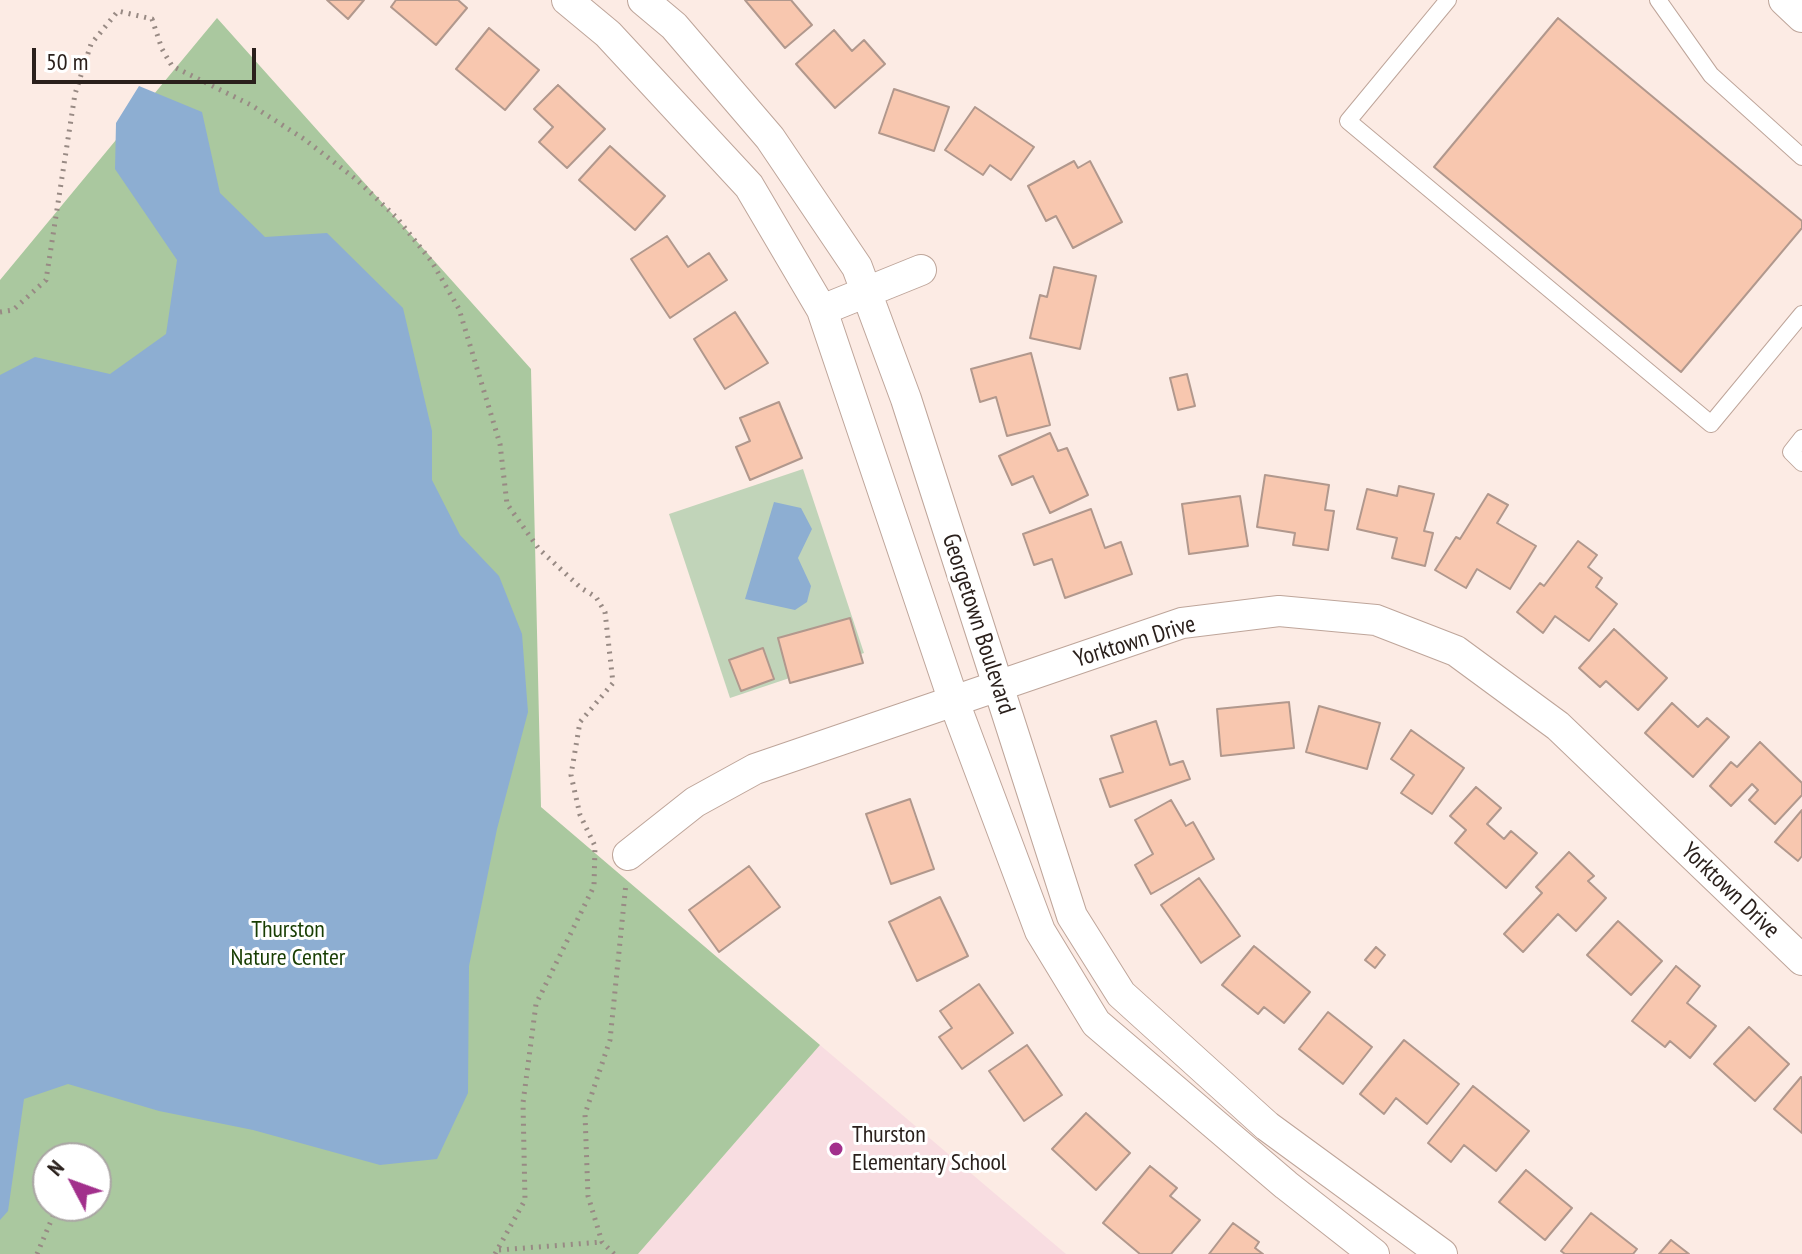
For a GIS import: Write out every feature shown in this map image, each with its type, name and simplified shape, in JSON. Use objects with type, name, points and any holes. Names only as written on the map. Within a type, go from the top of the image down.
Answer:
[{"type":"street","name":"Georgetown Boulevard","points":[[567,0],[608,34],[749,186],[822,310],[953,699],[1040,931],[1096,1023],[1374,1254]]},
{"type":"street","points":[[608,34],[637,0]]},
{"type":"street","name":"Georgetown Boulevard","points":[[643,0],[674,26],[770,138],[857,267],[906,399],[1072,916],[1094,952],[1121,994],[1267,1126],[1442,1254]]},
{"type":"street","points":[[1784,0],[1802,17]]},
{"type":"street","points":[[822,310],[921,270]]},
{"type":"street","name":"Yorktown Drive","points":[[628,855],[695,802],[755,769],[1182,623],[1279,611],[1376,620],[1456,651],[1558,726],[1802,960]]},
{"type":"street","points":[[1061,966],[1094,952]]},
{"type":"street","points":[[1336,1225],[1360,1194]]},
{"type":"lane","points":[[1448,0],[1348,121],[1711,424],[1802,314]]},
{"type":"lane","points":[[1658,0],[1711,75],[1802,157]]},
{"type":"lane","points":[[1802,438],[1791,452],[1802,463]]},
{"type":"path","points":[[0,312],[13,310],[46,280],[75,94],[91,44],[118,11],[152,19],[162,49],[172,66],[251,105],[304,139],[357,180],[397,218],[432,262],[459,309],[500,444],[507,504],[539,549],[581,588],[596,597],[605,612],[613,683],[580,722],[571,775],[580,815],[595,846],[594,886],[536,1004],[523,1103],[525,1200],[496,1252]]},
{"type":"path","points":[[614,1254],[602,1242],[588,1196],[585,1114],[610,1040],[628,855]]},
{"type":"path","points":[[37,1254],[51,1222]]},
{"type":"path","points":[[496,1252],[602,1242]]},
{"type":"shaded area","name":"Thurston Elementary School","points":[[820,1045],[1066,1254],[638,1254]]},
{"type":"green space","name":"Thurston Nature Center","points":[[217,18],[531,369],[541,807],[820,1045],[638,1254],[0,1254],[0,280]]},
{"type":"green space","points":[[803,469],[864,653],[730,698],[669,514]]},
{"type":"water","name":"Thurston Nature Center","points":[[139,86],[202,112],[220,193],[265,237],[327,233],[403,308],[432,431],[432,480],[460,535],[499,576],[522,634],[528,712],[497,829],[469,966],[468,1093],[437,1159],[380,1165],[253,1130],[159,1111],[68,1084],[24,1099],[8,1211],[0,1220],[0,375],[35,357],[110,374],[166,334],[177,260],[115,169],[116,123]]},
{"type":"water","points":[[774,502],[801,508],[812,529],[798,558],[811,586],[807,602],[795,610],[745,599]]},
{"type":"building","points":[[327,0],[364,0],[348,19]]},
{"type":"building","points":[[396,0],[458,0],[467,8],[436,45],[391,7]]},
{"type":"building","points":[[745,0],[791,0],[812,25],[785,48]]},
{"type":"building","points":[[1558,18],[1802,221],[1802,228],[1681,372],[1434,167]]},
{"type":"building","points":[[489,28],[539,70],[505,110],[456,69]]},
{"type":"building","points":[[834,30],[852,51],[864,40],[885,64],[835,108],[796,64]]},
{"type":"building","points":[[558,85],[605,129],[567,168],[539,142],[553,127],[534,109]]},
{"type":"building","points":[[894,89],[949,107],[934,151],[879,133]]},
{"type":"building","points":[[975,107],[1034,147],[1011,180],[990,165],[983,175],[945,150]]},
{"type":"building","points":[[610,146],[665,196],[635,230],[579,180]]},
{"type":"building","points":[[1074,161],[1078,168],[1090,161],[1122,222],[1073,248],[1056,216],[1046,221],[1028,186]]},
{"type":"building","points":[[667,236],[688,267],[709,253],[727,280],[670,318],[631,259]]},
{"type":"building","points":[[1054,267],[1096,276],[1080,349],[1030,338],[1040,295],[1047,297]]},
{"type":"building","points":[[735,312],[768,363],[725,389],[694,339]]},
{"type":"building","points":[[1031,353],[1050,425],[1007,436],[996,397],[980,402],[971,369]]},
{"type":"building","points":[[1187,374],[1195,406],[1178,410],[1170,378]]},
{"type":"building","points":[[779,402],[802,458],[750,480],[736,447],[750,441],[740,418]]},
{"type":"building","points":[[1050,433],[1058,451],[1067,448],[1088,495],[1050,513],[1033,476],[1012,485],[999,456]]},
{"type":"building","points":[[1265,475],[1329,485],[1325,510],[1334,511],[1328,550],[1293,545],[1295,533],[1257,527]]},
{"type":"building","points":[[1399,486],[1434,494],[1424,531],[1433,533],[1425,566],[1392,558],[1397,538],[1357,529],[1367,489],[1397,496]]},
{"type":"building","points":[[1488,494],[1508,505],[1497,523],[1536,546],[1510,589],[1477,569],[1466,588],[1435,570],[1456,537],[1460,539]]},
{"type":"building","points":[[1240,496],[1248,546],[1189,554],[1182,504]]},
{"type":"building","points":[[1091,509],[1105,548],[1121,542],[1132,574],[1065,598],[1052,559],[1034,565],[1023,534]]},
{"type":"building","points":[[1578,541],[1597,555],[1588,567],[1602,578],[1596,587],[1617,604],[1589,641],[1555,616],[1543,633],[1517,612],[1540,583],[1544,586]]},
{"type":"building","points":[[850,618],[863,663],[790,683],[778,638]]},
{"type":"building","points":[[1614,629],[1667,678],[1638,710],[1606,681],[1600,687],[1579,668]]},
{"type":"building","points":[[763,648],[774,679],[741,691],[729,660]]},
{"type":"building","points":[[1289,702],[1294,748],[1221,756],[1217,709]]},
{"type":"building","points":[[1672,703],[1698,727],[1707,718],[1729,737],[1693,777],[1645,733]]},
{"type":"building","points":[[1319,706],[1380,723],[1367,769],[1306,752]]},
{"type":"building","points":[[1156,721],[1170,765],[1183,761],[1190,779],[1110,807],[1100,779],[1123,772],[1111,736]]},
{"type":"building","points":[[1411,730],[1464,768],[1432,814],[1401,793],[1414,775],[1391,759]]},
{"type":"building","points":[[1760,742],[1802,783],[1802,795],[1775,824],[1749,800],[1758,790],[1752,784],[1731,806],[1710,786],[1731,762],[1737,767]]},
{"type":"building","points":[[1476,787],[1501,808],[1487,824],[1504,839],[1511,831],[1537,853],[1506,888],[1455,843],[1466,830],[1450,816]]},
{"type":"building","points":[[910,799],[934,869],[891,884],[866,814]]},
{"type":"building","points":[[1171,800],[1186,826],[1193,822],[1214,859],[1151,894],[1135,865],[1153,854],[1135,820]]},
{"type":"building","points":[[1802,810],[1802,856],[1798,861],[1775,842]]},
{"type":"building","points":[[1569,852],[1594,876],[1588,881],[1606,898],[1576,931],[1558,914],[1523,952],[1504,934],[1542,893],[1536,887]]},
{"type":"building","points":[[749,866],[780,907],[719,952],[689,910]]},
{"type":"building","points":[[1199,878],[1240,936],[1201,963],[1161,905]]},
{"type":"building","points":[[940,897],[968,956],[917,981],[889,922]]},
{"type":"building","points":[[1618,921],[1662,961],[1631,995],[1587,955]]},
{"type":"building","points":[[1254,946],[1310,992],[1284,1023],[1264,1007],[1258,1014],[1222,985]]},
{"type":"building","points":[[1376,947],[1385,955],[1375,968],[1365,960]]},
{"type":"building","points":[[1676,966],[1700,986],[1687,1003],[1716,1026],[1690,1058],[1670,1041],[1665,1047],[1632,1021]]},
{"type":"building","points":[[979,984],[1013,1033],[962,1069],[939,1037],[952,1028],[940,1011]]},
{"type":"building","points":[[1328,1012],[1372,1047],[1343,1084],[1299,1049]]},
{"type":"building","points":[[1749,1027],[1789,1064],[1755,1101],[1714,1064]]},
{"type":"building","points":[[1404,1040],[1459,1084],[1427,1124],[1396,1098],[1384,1114],[1360,1094]]},
{"type":"building","points":[[1027,1045],[1062,1095],[1024,1121],[989,1071]]},
{"type":"building","points":[[1802,1078],[1802,1133],[1774,1109]]},
{"type":"building","points":[[1473,1086],[1529,1131],[1496,1171],[1464,1145],[1451,1162],[1428,1143]]},
{"type":"building","points":[[1086,1113],[1130,1153],[1096,1190],[1052,1149]]},
{"type":"building","points":[[1150,1166],[1177,1188],[1170,1196],[1200,1220],[1171,1254],[1140,1254],[1103,1223]]},
{"type":"building","points":[[1526,1170],[1572,1208],[1545,1240],[1499,1202]]},
{"type":"building","points":[[1591,1213],[1637,1249],[1633,1254],[1565,1254],[1561,1251]]},
{"type":"building","points":[[1233,1223],[1259,1242],[1255,1248],[1263,1254],[1209,1254]]},
{"type":"building","points":[[1671,1240],[1689,1254],[1659,1254]]},
{"type":"place","name":"Thurston Elementary School","points":[[836,1149]]}]
